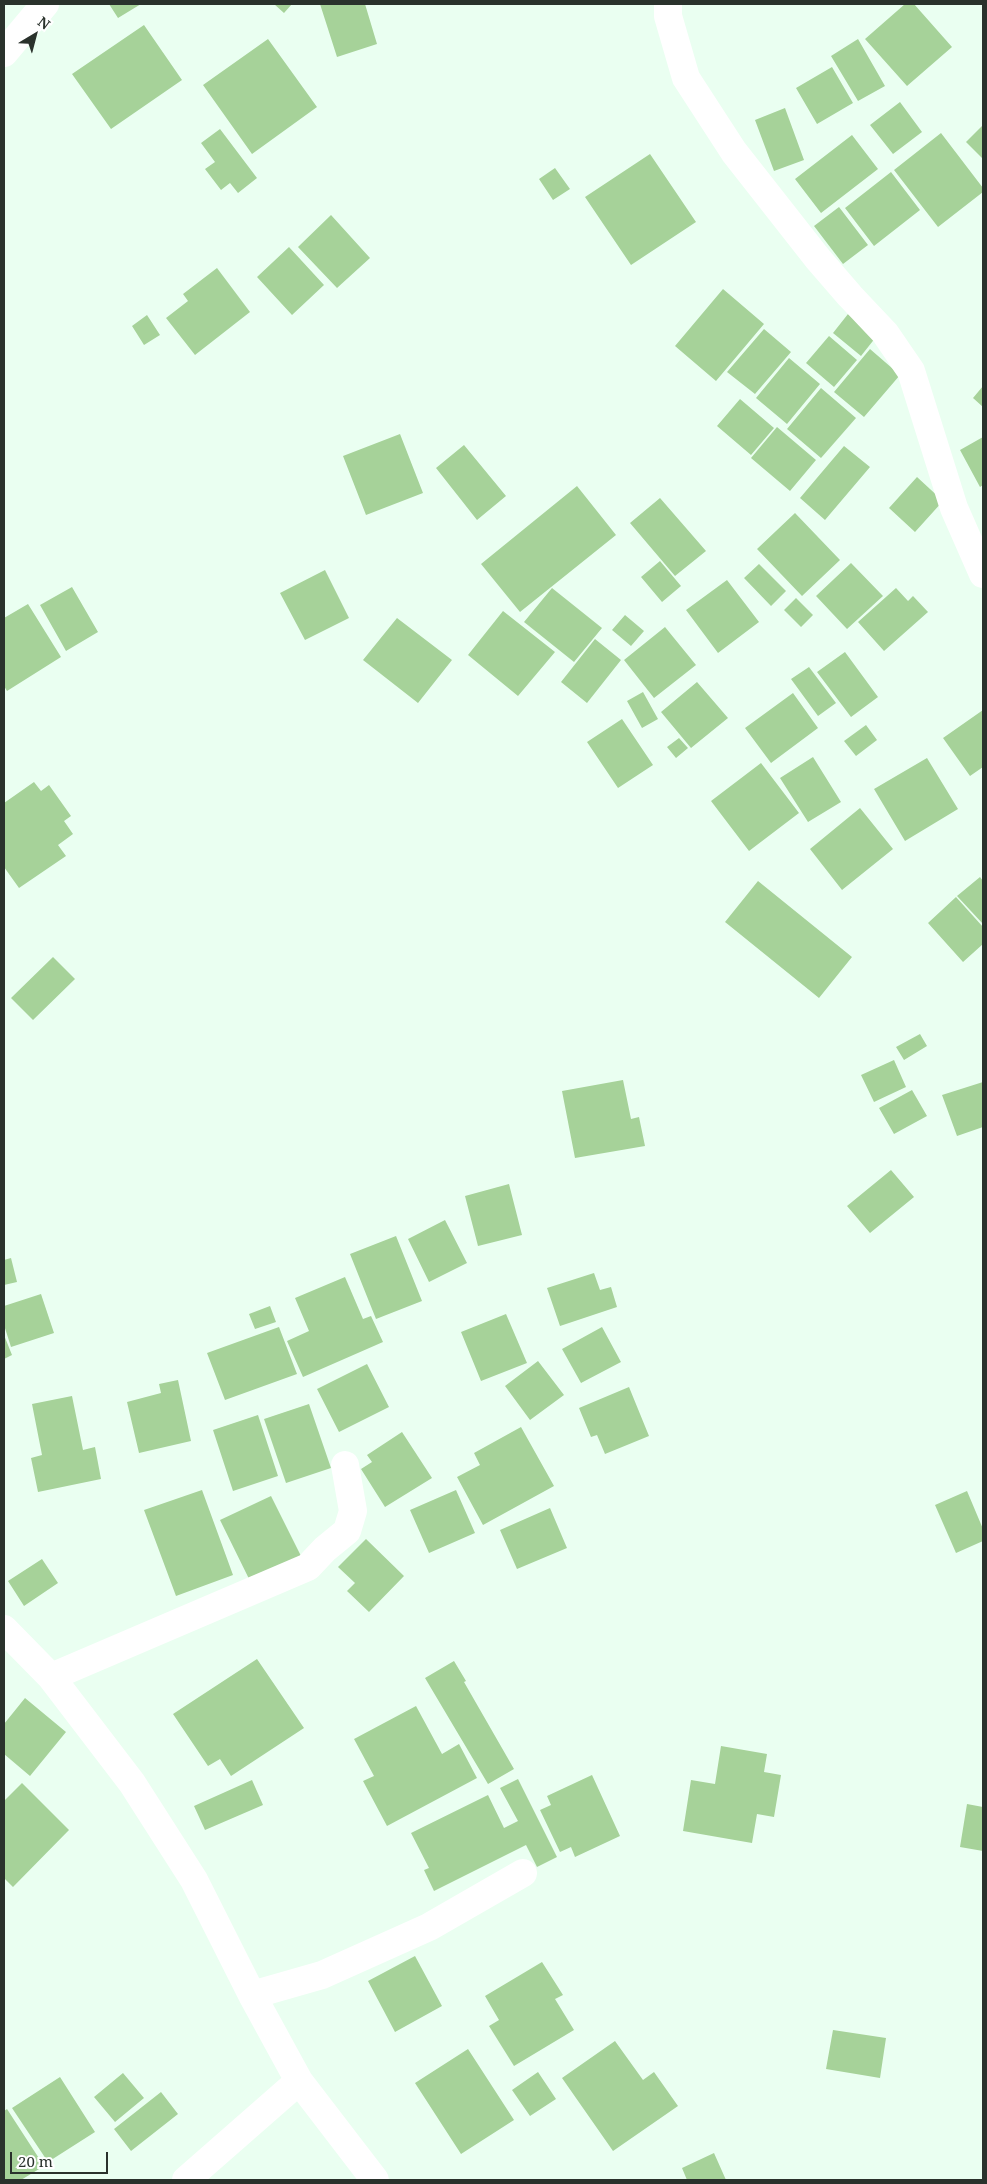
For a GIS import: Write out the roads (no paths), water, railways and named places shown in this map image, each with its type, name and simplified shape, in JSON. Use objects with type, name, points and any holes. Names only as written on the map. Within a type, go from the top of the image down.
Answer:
[{"type":"street","points":[[4,53],[45,4]]},
{"type":"street","points":[[668,4],[668,16],[686,78],[734,152],[818,259],[885,333],[911,371],[954,508],[983,574]]},
{"type":"street","points":[[51,1677],[308,1567],[325,1549],[347,1531],[353,1511],[345,1464]]},
{"type":"street","points":[[4,1629],[51,1677],[132,1783],[194,1880],[252,1996],[299,2081],[376,2180]]},
{"type":"street","points":[[252,1996],[322,1975],[340,1967],[429,1926],[523,1873]]},
{"type":"street","points":[[186,2180],[299,2081]]}]
